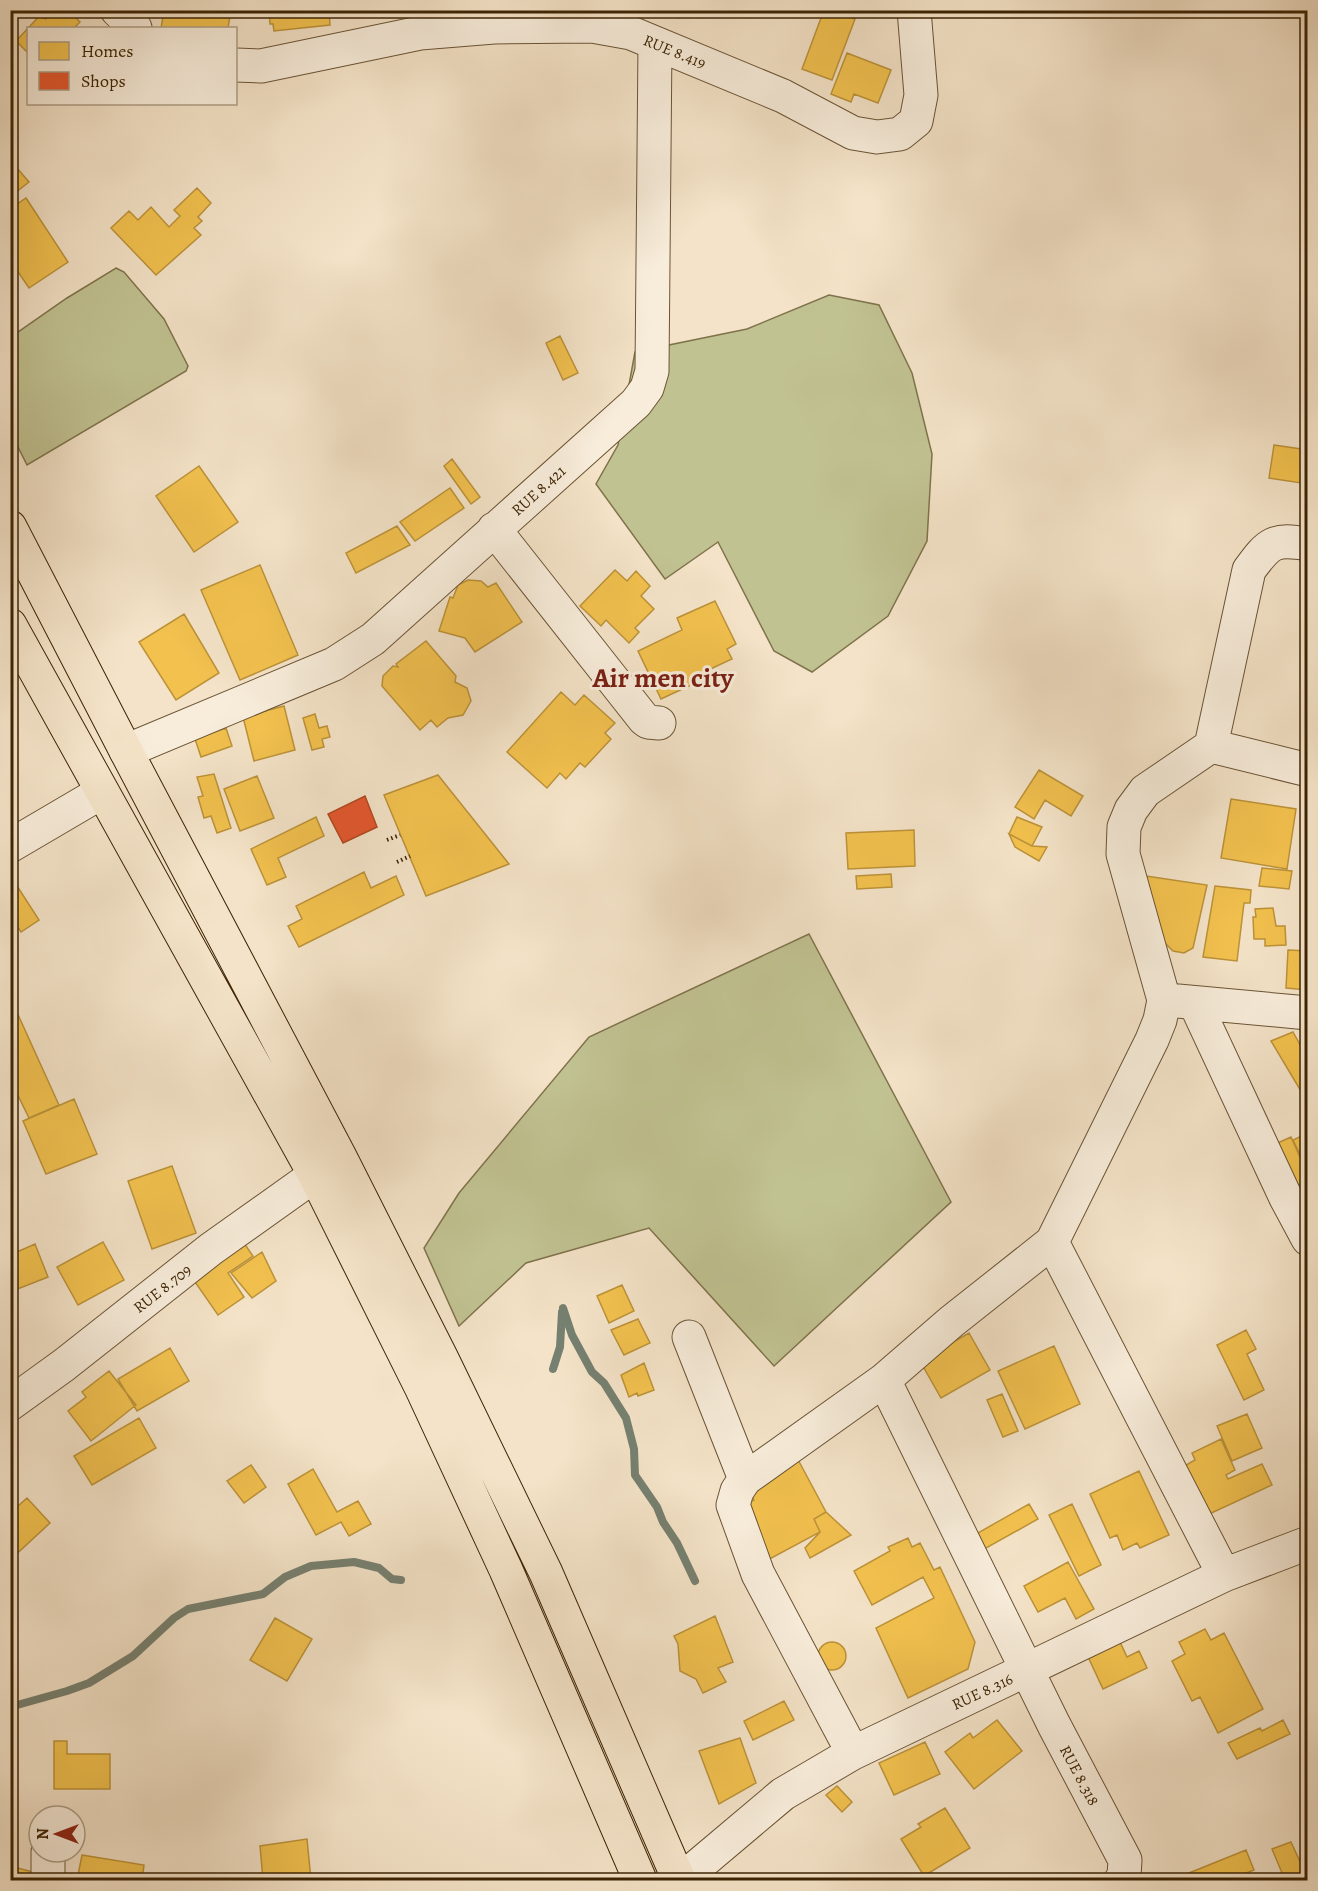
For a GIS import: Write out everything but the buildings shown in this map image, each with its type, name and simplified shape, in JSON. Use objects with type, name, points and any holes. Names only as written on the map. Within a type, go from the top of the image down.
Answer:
[{"type":"highway","points":[[10,527],[340,1157],[442,1359],[546,1573],[680,1881]]},
{"type":"highway","points":[[10,625],[315,1175],[421,1387],[506,1570],[640,1881]]},
{"type":"street","points":[[117,10],[134,27]]},
{"type":"street","name":"RUE 8.419","points":[[237,64],[261,66],[420,33],[494,27],[592,26],[631,33],[783,96],[853,133],[877,137],[900,134],[916,121],[921,95],[914,10]]},
{"type":"street","name":"RUE 8.421","points":[[126,751],[334,664],[373,639],[636,402],[647,388],[652,371],[655,43]]},
{"type":"street","points":[[494,529],[644,720],[659,723]]},
{"type":"street","points":[[1308,544],[1287,541],[1265,548],[1249,570],[1211,746],[1145,791],[1131,810],[1124,828],[1123,854],[1179,1001],[1308,1239]]},
{"type":"street","points":[[1211,746],[1308,770]]},
{"type":"street","points":[[10,846],[102,792]]},
{"type":"street","points":[[1179,1001],[1308,1014]]},
{"type":"street","points":[[853,1753],[758,1574],[733,1504],[737,1491],[745,1479],[884,1380],[951,1322],[1052,1242],[1160,1020],[1179,1001]]},
{"type":"street","name":"RUE 8.709","points":[[10,1404],[64,1365],[211,1249],[315,1175]]},
{"type":"street","points":[[1052,1242],[1224,1575]]},
{"type":"street","points":[[689,1337],[745,1479]]},
{"type":"street","name":"RUE 8.318","points":[[884,1380],[1054,1725],[1125,1860],[1124,1876],[1121,1881]]},
{"type":"street","name":"RUE 8.316","points":[[680,1881],[783,1794],[853,1753],[1224,1575],[1308,1543]]},
{"type":"street","points":[[48,1864],[48,1881]]},
{"type":"path","points":[[387,840],[400,835]]},
{"type":"path","points":[[397,862],[410,856]]},
{"type":"green space","points":[[116,268],[124,272],[164,319],[188,366],[186,371],[27,465],[11,433],[11,337],[67,298]]},
{"type":"green space","points":[[829,295],[879,305],[912,373],[932,454],[927,541],[888,616],[812,672],[774,651],[718,542],[665,579],[596,484],[618,445],[635,352],[747,329]]},
{"type":"green space","points":[[809,934],[951,1202],[774,1366],[649,1228],[526,1263],[459,1326],[424,1248],[459,1193],[589,1037]]},
{"type":"waterway","points":[[563,1308],[572,1335],[592,1372],[604,1383],[626,1418],[634,1449],[635,1475],[657,1507],[695,1581]]},
{"type":"waterway","points":[[553,1369],[560,1347],[562,1312]]},
{"type":"waterway","points":[[10,1707],[89,1683],[133,1656],[174,1618],[188,1609],[263,1594],[285,1577],[311,1566],[354,1562],[379,1568],[392,1579],[401,1580]]},
{"type":"district","name":"Air men city","points":[[663,677]]}]
